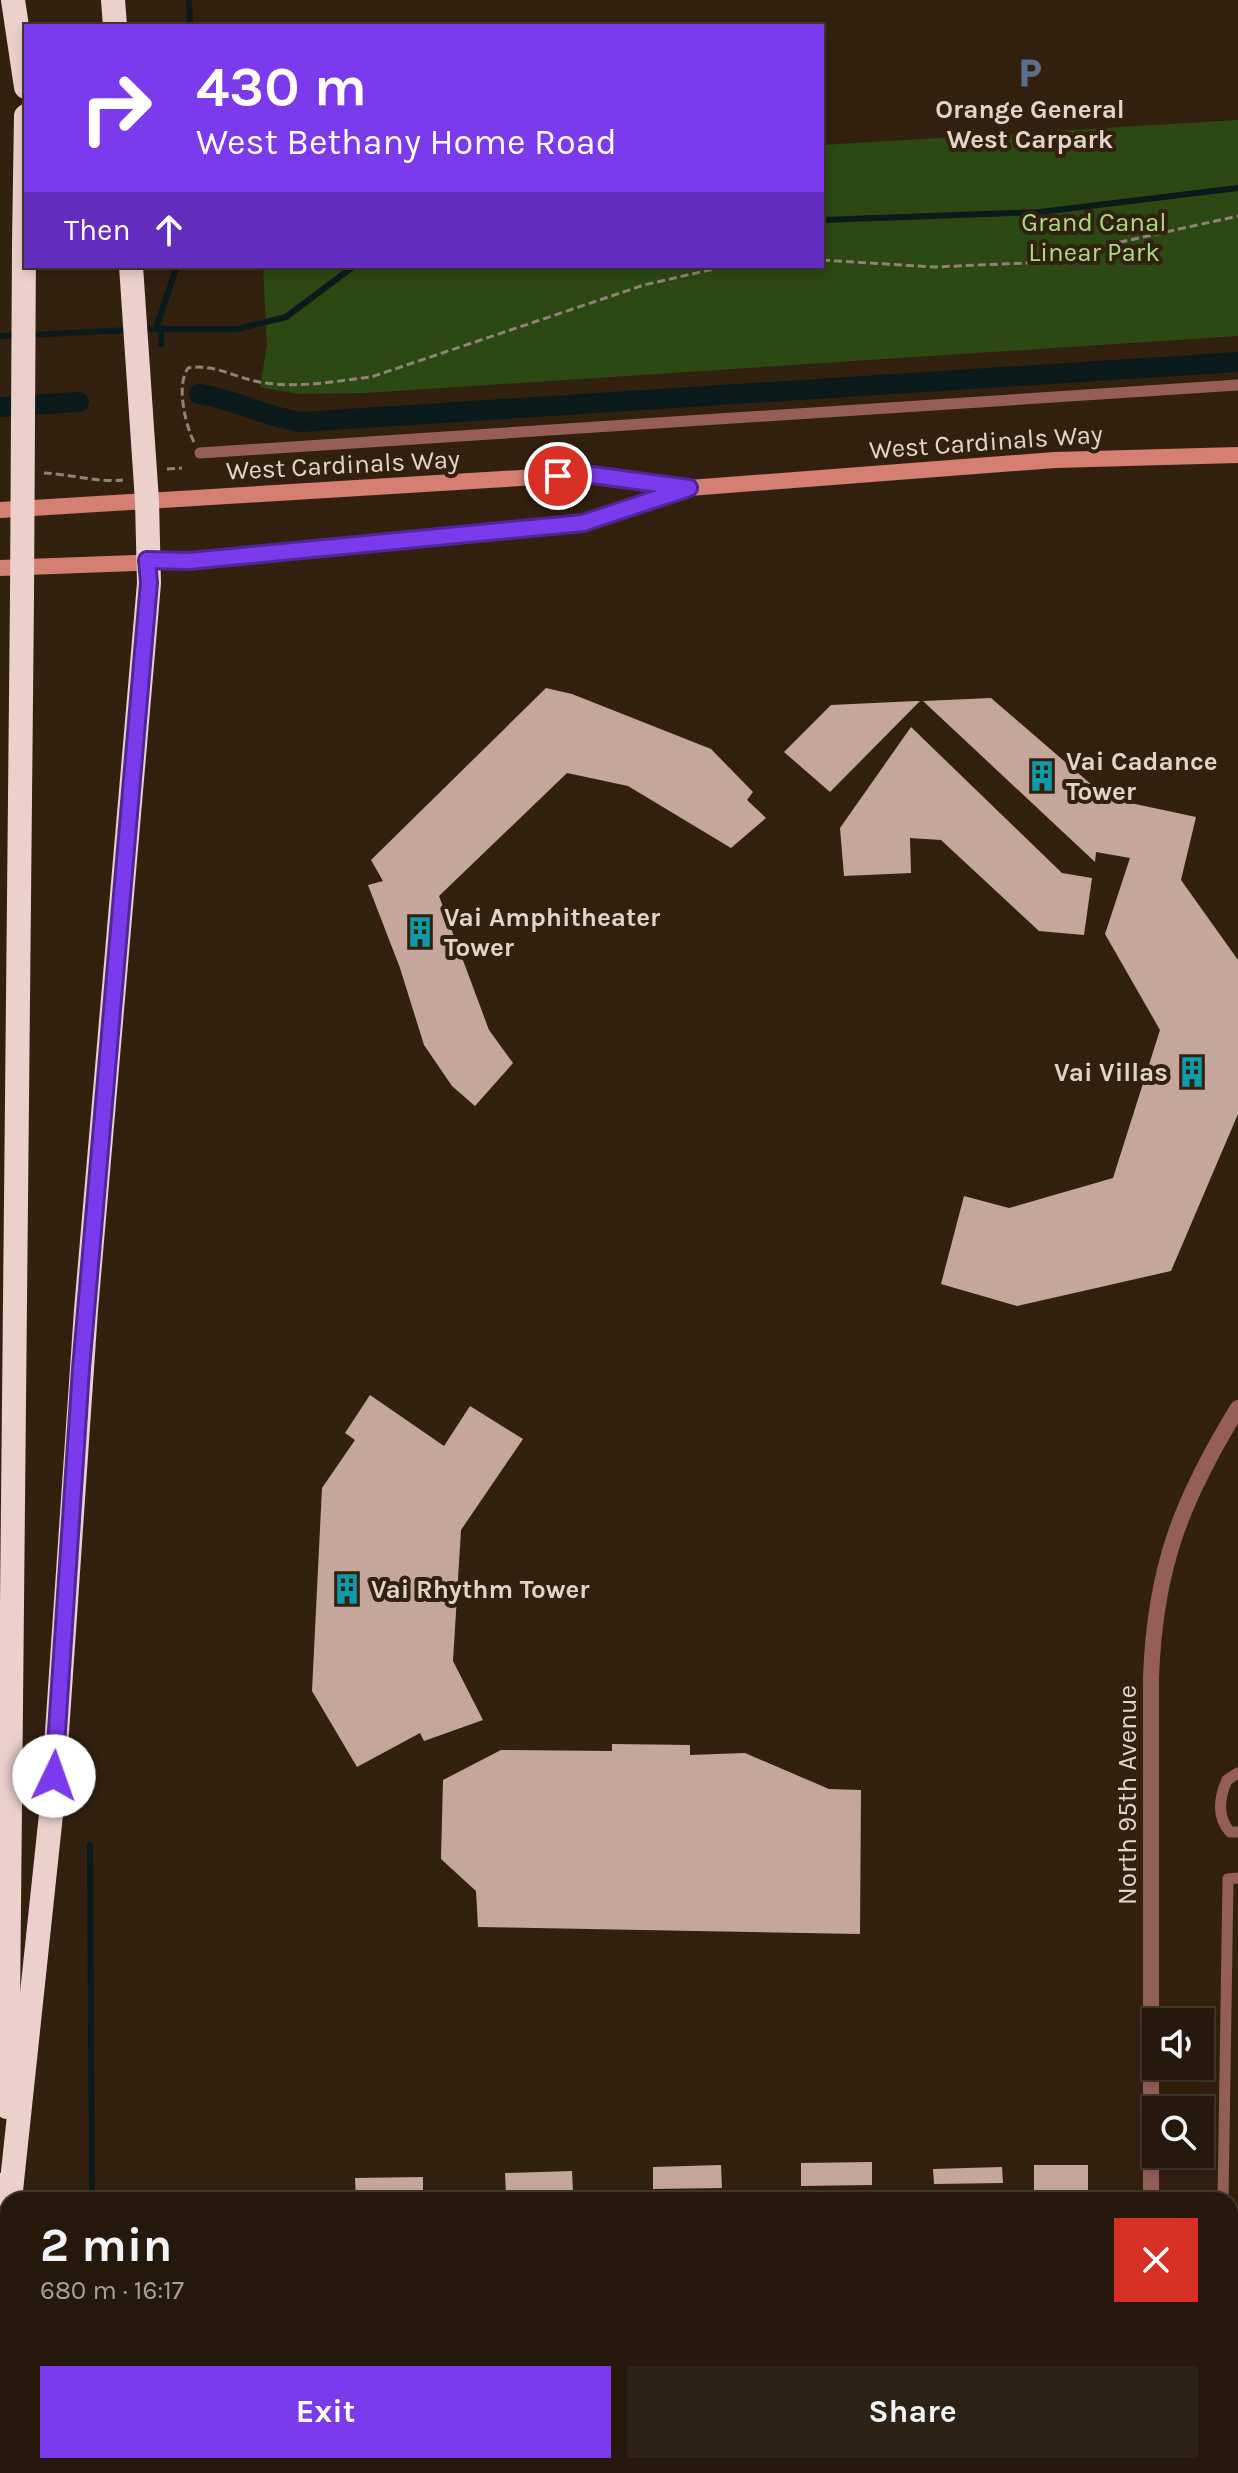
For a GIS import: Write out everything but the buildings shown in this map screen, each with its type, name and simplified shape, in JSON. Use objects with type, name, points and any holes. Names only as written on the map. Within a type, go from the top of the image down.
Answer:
[{"type":"highway","points":[[13,0],[24,74]]},
{"type":"highway","points":[[29,24],[30,0]]},
{"type":"highway","points":[[113,0],[115,24]]},
{"type":"highway","points":[[7,2192],[10,1564],[24,244]]},
{"type":"highway","points":[[11,2192],[52,1805],[72,1484],[149,583],[147,501],[131,268]]},
{"type":"main road","name":"West Cardinals Way","points":[[0,510],[585,474],[689,488],[1055,460],[1238,455]]},
{"type":"main road","name":"West Cardinals Way","points":[[147,560],[189,561],[583,523],[689,488]]},
{"type":"main road","points":[[0,568],[147,560]]},
{"type":"street","name":"North 95th Avenue","points":[[1151,2192],[1151,1677],[1156,1608],[1161,1576],[1183,1510],[1238,1408]]},
{"type":"lane","points":[[200,453],[1238,385]]},
{"type":"lane","points":[[1238,1773],[1227,1780],[1221,1803],[1224,1825],[1230,1832],[1238,1832]]},
{"type":"lane","points":[[1223,2192],[1228,1879],[1238,1878]]},
{"type":"path","points":[[824,260],[934,267],[1026,263],[1238,216]]},
{"type":"path","points":[[186,413],[182,378],[188,368],[205,365],[270,384],[324,383],[371,377],[644,285],[718,268]]},
{"type":"path","points":[[31,472],[90,476],[106,482],[122,480],[128,473]]},
{"type":"green space","name":"Grand Canal Linear Park","points":[[1238,120],[1238,336],[365,393],[297,394],[260,387],[267,345],[263,268],[824,268],[824,145]]},
{"type":"waterway","points":[[189,0],[190,24]]},
{"type":"waterway","points":[[824,220],[1040,212],[1238,188]]},
{"type":"waterway","points":[[156,328],[176,268]]},
{"type":"waterway","points":[[140,329],[237,329],[286,317],[351,268]]},
{"type":"waterway","points":[[161,328],[161,344]]},
{"type":"waterway","points":[[28,335],[129,330]]},
{"type":"waterway","points":[[0,336],[17,335]]},
{"type":"waterway","points":[[199,394],[301,422],[1238,362]]},
{"type":"waterway","points":[[0,407],[79,402]]},
{"type":"waterway","points":[[90,1845],[92,2192]]},
{"type":"place","name":"Orange General West Carpark","points":[[1030,73]]},
{"type":"place","name":"Vai Cadance Tower","points":[[1042,776]]},
{"type":"place","name":"Vai Amphitheater Tower","points":[[420,932]]},
{"type":"place","name":"Vai Villas","points":[[1192,1072]]},
{"type":"place","name":"Vai Rhythm Tower","points":[[347,1589]]},
{"type":"route","points":[[54,1776],[70,1517],[149,583],[147,560],[189,561],[583,523],[689,488],[585,474],[558,476]]}]
